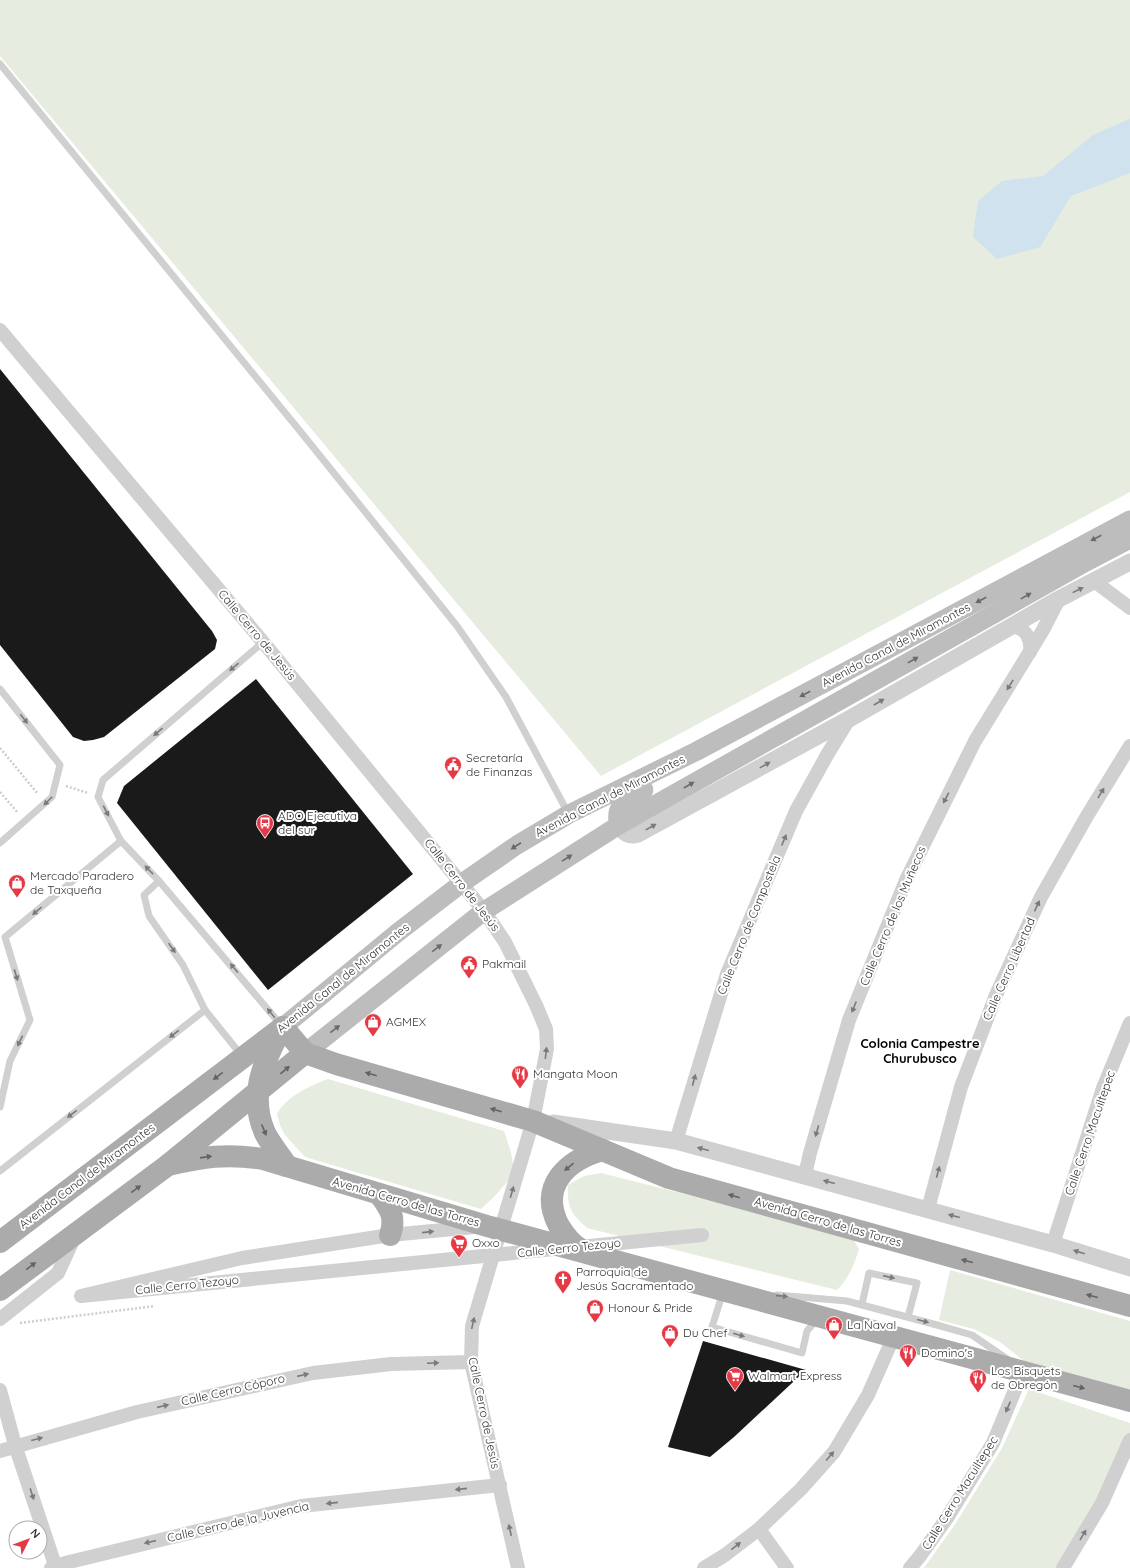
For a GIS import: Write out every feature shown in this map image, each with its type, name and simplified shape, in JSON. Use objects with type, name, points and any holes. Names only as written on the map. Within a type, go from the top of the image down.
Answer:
[{"type":"main road","name":"Avenida Canal de Miramontes","points":[[0,1242],[283,1027],[397,933],[462,883],[518,845],[569,814],[697,751],[1130,520]]},
{"type":"main road","name":"Avenida Canal de Miramontes","points":[[0,1290],[168,1165],[258,1093],[305,1053],[484,911],[619,825],[1086,562],[1130,539]]},
{"type":"main road","points":[[619,825],[618,812],[624,801],[672,775],[697,751]]},
{"type":"main road","points":[[287,1166],[265,1132],[259,1111],[258,1093],[263,1065],[283,1027],[305,1053]]},
{"type":"main road","name":"Avenida Cerro de las Torres","points":[[305,1053],[336,1064],[533,1121],[668,1178],[1130,1306]]},
{"type":"main road","points":[[590,1254],[569,1241],[562,1231],[552,1209],[552,1197],[554,1185],[561,1174],[570,1166],[590,1154],[604,1150]]},
{"type":"main road","name":"Avenida Cerro de las Torres","points":[[168,1165],[207,1157],[242,1155],[287,1166],[494,1228],[1130,1401]]},
{"type":"main road","points":[[380,1195],[392,1214],[393,1225],[390,1236]]},
{"type":"street","name":"Calle Cerro de Jesús","points":[[0,330],[263,642],[484,911],[505,942],[546,1029],[548,1049],[533,1121],[494,1228],[472,1326],[471,1362],[518,1568]]},
{"type":"street","points":[[619,825],[624,833],[629,835],[638,834],[849,719],[1010,626],[1130,562]]},
{"type":"street","points":[[1094,581],[1130,608]]},
{"type":"street","name":"Calle Cerro de los Muñecos","points":[[805,1176],[810,1153],[849,1020],[907,878],[975,741],[1030,652],[1060,599]]},
{"type":"street","points":[[1010,626],[1026,632],[1030,639],[1030,652]]},
{"type":"street","name":"Calle Cerro de Compostela","points":[[676,1141],[727,974],[796,811],[849,719]]},
{"type":"street","name":"Calle Cerro Libertad","points":[[928,1209],[961,1087],[996,995],[1040,897],[1130,746]]},
{"type":"street","name":"Calle Cerro Macuiltepec","points":[[1053,1244],[1103,1088],[1130,1023]]},
{"type":"street","name":"Avenida Cerro de las Torres","points":[[533,1121],[676,1141],[928,1209],[1053,1244],[1130,1268]]},
{"type":"street","name":"Calle Cerro Tezoyo","points":[[494,1228],[390,1236],[242,1258],[81,1296],[702,1234]]},
{"type":"street","name":"Avenida Canal de Miramontes","points":[[0,1319],[58,1273],[76,1233]]},
{"type":"street","points":[[704,1568],[725,1555],[759,1529],[801,1489],[834,1452],[868,1395],[894,1336]]},
{"type":"street","name":"Calle Cerro Cóporo","points":[[0,1451],[15,1445],[137,1412],[313,1373],[391,1364],[471,1362]]},
{"type":"street","name":"Calle Cerro Macuiltepec","points":[[910,1568],[947,1518],[993,1444],[1023,1371]]},
{"type":"street","points":[[0,1390],[15,1445],[54,1567]]},
{"type":"street","points":[[1063,1568],[1102,1503],[1130,1440]]},
{"type":"street","name":"Calle Cerro de la Juvencia","points":[[54,1567],[65,1562],[301,1506],[500,1485]]},
{"type":"street","points":[[759,1529],[787,1568]]},
{"type":"lane","points":[[0,64],[457,626],[506,697],[569,814]]},
{"type":"lane","points":[[263,642],[103,780],[98,797],[121,841],[159,881],[283,1027]]},
{"type":"lane","points":[[0,689],[60,765],[52,797],[0,843]]},
{"type":"lane","points":[[0,1107],[10,1061],[30,1020],[5,937],[121,841]]},
{"type":"lane","points":[[159,881],[144,895],[149,916],[183,965],[205,1010],[243,1057]]},
{"type":"lane","points":[[0,1171],[205,1010]]},
{"type":"lane","points":[[862,1304],[869,1273],[917,1283],[908,1317]]},
{"type":"lane","points":[[819,1316],[807,1331],[802,1353],[712,1327],[726,1291],[847,1300],[972,1335],[1003,1354],[1023,1371]]},
{"type":"path","points":[[0,748],[46,803]]},
{"type":"path","points":[[0,792],[25,821]]},
{"type":"shaded area","points":[[0,0],[1130,0],[1130,492],[601,776],[0,56]]},
{"type":"shaded area","points":[[328,1079],[504,1131],[513,1163],[510,1177],[481,1209],[305,1157],[285,1135],[277,1114],[287,1102],[299,1092]]},
{"type":"shaded area","points":[[601,1173],[851,1236],[859,1249],[851,1271],[837,1290],[587,1228],[571,1210],[568,1199],[568,1185],[584,1176]]},
{"type":"shaded area","points":[[950,1270],[1130,1321],[1130,1394],[1029,1365],[1000,1342],[974,1329],[939,1320]]},
{"type":"shaded area","points":[[1029,1389],[1130,1423],[1130,1438],[1066,1568],[924,1568],[956,1523],[1002,1448]]},
{"type":"water","points":[[1130,119],[1130,173],[1071,196],[1040,247],[997,259],[973,237],[978,201],[1002,181],[1043,176],[1093,135]]},
{"type":"building","points":[[0,369],[212,631],[217,640],[215,649],[104,737],[93,740],[84,741],[73,737],[0,645]]},
{"type":"building","name":"ADO Ejecutiva del sur","points":[[256,679],[413,874],[268,990],[117,803],[124,786]]},
{"type":"building","name":"Walmart Express","points":[[703,1341],[806,1370],[734,1437],[710,1457],[668,1447]]},
{"type":"place","name":"Secretaría de Finanzas","points":[[453,780]]},
{"type":"place","name":"ADO Ejecutiva del sur","points":[[265,838]]},
{"type":"place","name":"Mercado Paradero de Taxqueña","points":[[17,898]]},
{"type":"place","name":"Pakmail","points":[[469,979]]},
{"type":"place","name":"AGMEX","points":[[373,1037]]},
{"type":"place","name":"Mangata Moon","points":[[520,1089]]},
{"type":"place","name":"Oxxo","points":[[459,1258]]},
{"type":"place","name":"Parroquia de Jesús Sacramentado","points":[[563,1294]]},
{"type":"place","name":"Honour & Pride","points":[[595,1323]]},
{"type":"place","name":"La Naval","points":[[834,1340]]},
{"type":"place","name":"Du Chef","points":[[670,1348]]},
{"type":"place","name":"Domino's","points":[[908,1368]]},
{"type":"place","name":"Walmart Express","points":[[735,1391]]},
{"type":"place","name":"Los Bisquets de Obregón","points":[[978,1393]]},
{"type":"district","name":"Colonia Campestre Churubusco","points":[[920,1050]]}]
